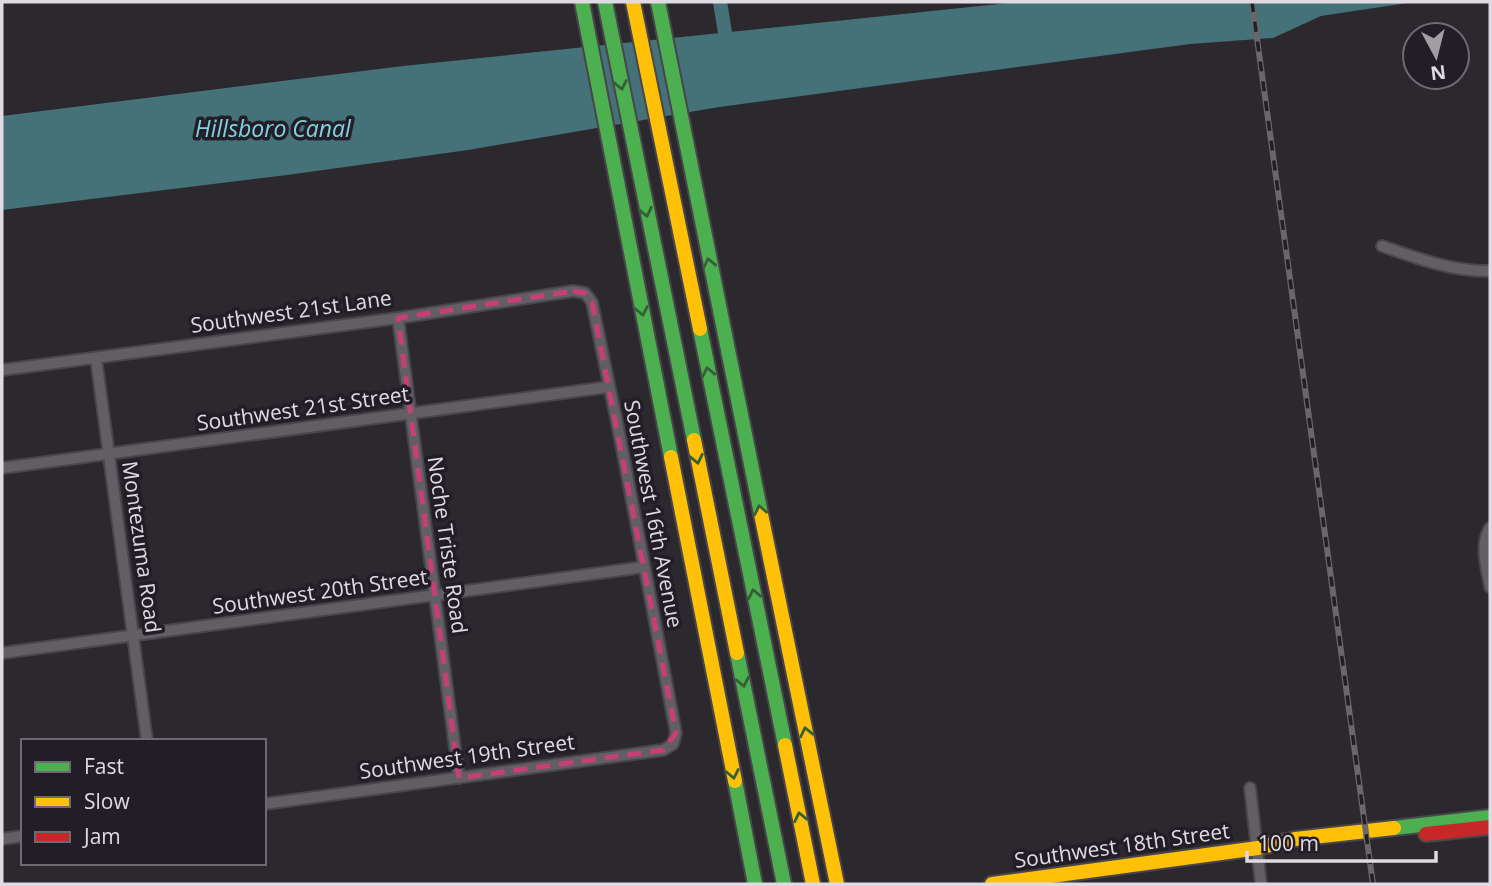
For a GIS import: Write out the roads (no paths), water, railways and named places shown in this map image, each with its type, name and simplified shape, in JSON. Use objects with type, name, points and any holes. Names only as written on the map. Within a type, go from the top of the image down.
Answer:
[{"type":"main road","points":[[582,2],[755,884]]},
{"type":"main road","points":[[605,2],[784,884]]},
{"type":"main road","points":[[633,2],[813,884]]},
{"type":"main road","points":[[658,2],[836,884]]},
{"type":"main road","name":"Southwest 18th Street","points":[[1258,849],[1295,839],[1490,817]]},
{"type":"main road","name":"Southwest 18th Street","points":[[992,884],[1258,849],[1300,849],[1490,827]]},
{"type":"street","points":[[1382,246],[1470,271],[1490,271]]},
{"type":"street","name":"Southwest 21st Lane","points":[[2,370],[398,318],[573,291],[585,293]]},
{"type":"street","name":"Southwest 16th Avenue","points":[[585,293],[592,302],[619,433],[676,733],[673,744]]},
{"type":"street","name":"Noche Triste Road","points":[[398,318],[459,778]]},
{"type":"street","name":"Montezuma Road","points":[[96,358],[147,739]]},
{"type":"street","name":"Southwest 21st Street","points":[[2,468],[608,387]]},
{"type":"street","points":[[1490,528],[1484,541],[1490,587]]},
{"type":"street","name":"Southwest 20th Street","points":[[2,653],[643,567]]},
{"type":"street","name":"Southwest 19th Street","points":[[266,804],[663,750],[673,744]]},
{"type":"street","points":[[1250,788],[1261,884]]},
{"type":"street","points":[[2,839],[21,836]]},
{"type":"water","name":"Hillsboro Canal","points":[[1019,2],[1414,2],[1321,16],[1273,38],[1190,44],[719,107],[468,150],[2,210],[2,116],[403,66]]},
{"type":"waterway","points":[[720,2],[728,51]]},
{"type":"railway","points":[[1252,2],[1373,884]]}]
